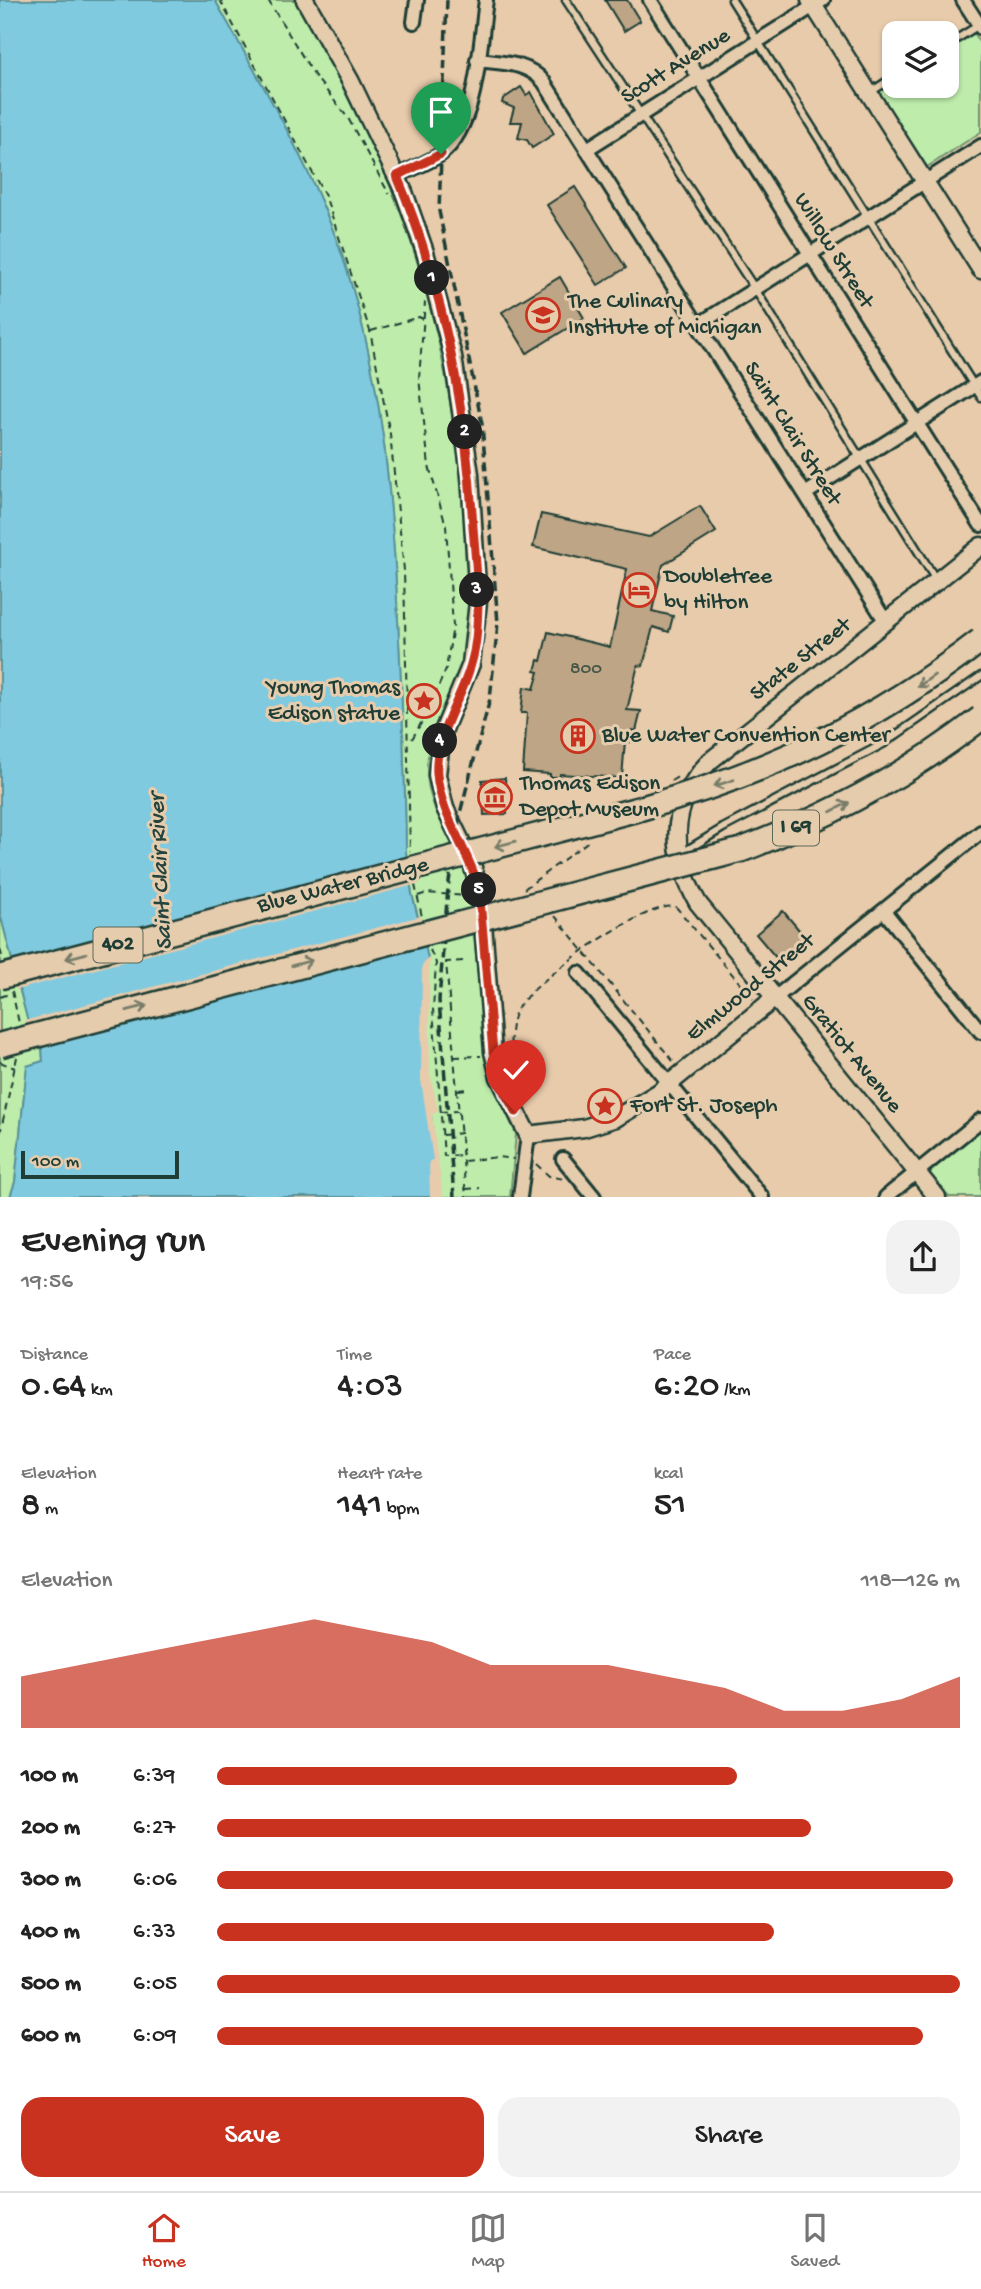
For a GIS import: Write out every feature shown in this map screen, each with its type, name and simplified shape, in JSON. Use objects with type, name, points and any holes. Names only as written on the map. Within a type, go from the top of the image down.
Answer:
[{"type":"highway","name":"Blue Water Bridge","points":[[7,979],[237,913],[642,808],[742,777],[815,746],[866,719],[912,691],[981,640]]},
{"type":"highway","name":"I 69","points":[[8,1050],[236,981],[590,892],[741,850],[808,823],[864,795],[922,761],[981,718]]},
{"type":"street","points":[[305,0],[351,82],[397,176],[425,252],[447,330],[462,410],[470,474],[478,602],[476,639],[468,673],[442,734],[437,766],[444,808],[472,864],[481,896],[494,1055],[505,1093],[528,1135],[520,1197]]},
{"type":"street","points":[[414,22],[417,0]]},
{"type":"street","points":[[397,176],[441,154],[453,139],[468,111],[486,0]]},
{"type":"street","name":"Willow Street","points":[[649,0],[981,525]]},
{"type":"street","points":[[963,0],[980,26]]},
{"type":"street","points":[[816,2],[868,93],[981,270]]},
{"type":"street","name":"Scott Avenue","points":[[587,149],[816,2]]},
{"type":"street","name":"Saint Clair Street","points":[[477,60],[518,65],[533,70],[544,82],[886,622]]},
{"type":"street","points":[[698,324],[981,146]]},
{"type":"street","points":[[805,494],[916,423],[979,388]]},
{"type":"street","name":"State Street","points":[[677,829],[683,800],[690,785],[710,761],[981,546]]},
{"type":"street","name":"Gratiot Avenue","points":[[677,829],[684,875],[698,903],[937,1197]]},
{"type":"street","name":"Elmwood Street","points":[[528,1135],[584,1128],[616,1118],[668,1082],[981,832]]},
{"type":"street","points":[[884,911],[981,1032]]},
{"type":"street","points":[[579,973],[762,1197]]},
{"type":"street","points":[[886,1197],[981,1120]]},
{"type":"street","points":[[563,1159],[594,1197]]},
{"type":"lane","points":[[566,0],[755,289],[937,582]]},
{"type":"lane","points":[[732,0],[979,388]]},
{"type":"lane","points":[[959,38],[980,26]]},
{"type":"lane","points":[[868,93],[882,84]]},
{"type":"lane","points":[[680,854],[711,834],[883,744],[981,676]]},
{"type":"path","points":[[220,0],[326,198],[370,331],[390,434],[404,570],[411,859]]},
{"type":"path","points":[[268,0],[314,75],[348,118],[391,197]]},
{"type":"path","points":[[410,740],[416,737],[446,669],[453,626],[446,526],[429,466],[419,378],[425,300]]},
{"type":"path","points":[[370,331],[419,317],[424,320]]},
{"type":"path","points":[[408,702],[432,702]]},
{"type":"path","points":[[664,785],[687,772]]},
{"type":"path","points":[[520,892],[591,839]]},
{"type":"path","points":[[415,884],[422,919]]},
{"type":"path","points":[[417,896],[427,893],[481,896]]},
{"type":"path","points":[[454,1057],[510,1053],[512,1021],[519,1006],[583,951],[652,909],[668,905],[677,907],[753,1000]]},
{"type":"path","points":[[552,914],[678,1066]]},
{"type":"path","points":[[428,942],[436,963],[433,1009],[444,1156],[462,1155]]},
{"type":"path","points":[[0,949],[20,1018],[19,1030]]},
{"type":"path","points":[[463,961],[446,962],[466,1197]]},
{"type":"path","points":[[0,997],[7,979]]},
{"type":"path","points":[[0,1134],[6,1098],[16,1068],[8,1050]]},
{"type":"path","points":[[0,1062],[16,1068]]},
{"type":"path","points":[[457,1090],[468,1089]]},
{"type":"path","points":[[439,1112],[458,1111]]},
{"type":"path","points":[[442,1135],[461,1133]]},
{"type":"path","points":[[466,1189],[480,1188]]},
{"type":"green space","points":[[215,0],[295,0],[343,88],[387,178],[423,280],[436,332],[456,439],[466,547],[468,610],[462,661],[439,717],[428,755],[428,784],[437,814],[465,872],[469,887],[487,1062],[493,1083],[516,1134],[510,1197],[439,1197],[427,1074],[426,947],[412,894],[406,852],[396,573],[376,390],[356,300],[330,222],[284,125]]},
{"type":"green space","points":[[972,31],[981,45],[981,132],[927,167],[883,98],[959,98],[959,39]]},
{"type":"green space","points":[[0,913],[28,1022],[40,1019],[43,1061],[27,1066],[15,1182],[10,1197],[0,1197]]},
{"type":"green space","points":[[981,1122],[981,1197],[949,1197],[925,1167]]},
{"type":"water","name":"Saint Clair River","points":[[0,0],[215,0],[267,93],[330,222],[356,300],[383,435],[396,573],[406,852],[412,894],[428,958],[425,965],[428,1112],[439,1197],[10,1197],[15,1182],[27,1066],[43,1061],[40,1019],[28,1022],[0,913]]},
{"type":"pier","points":[[410,855],[414,885],[16,990],[9,961]]},
{"type":"pier","points":[[421,916],[429,945],[39,1048],[37,1023],[28,1026],[24,1021]]},
{"type":"pier","points":[[428,958],[431,960],[430,1073],[438,1111],[432,1115],[443,1197],[430,1197],[429,1161],[433,1160],[421,1080],[422,966]]},
{"type":"building","points":[[605,0],[627,0],[640,21],[624,31]]},
{"type":"building","points":[[521,87],[526,95],[531,92],[554,134],[532,148],[527,140],[518,138],[522,122],[510,122],[514,108],[502,103],[503,99]]},
{"type":"building","points":[[575,187],[626,268],[598,285],[547,205]]},
{"type":"building","name":"The Culinary Institute of Michigan","points":[[560,277],[584,318],[527,353],[502,312]]},
{"type":"building","points":[[700,506],[716,532],[663,565],[652,611],[673,616],[669,632],[653,627],[643,666],[638,665],[627,710],[641,711],[636,731],[632,730],[630,742],[625,741],[622,778],[560,774],[560,777],[550,777],[550,774],[523,772],[527,713],[521,713],[524,687],[534,689],[539,672],[535,671],[538,660],[541,661],[548,632],[610,647],[627,569],[533,547],[541,514],[649,537]]},
{"type":"building","name":"Thomas Edison Depot Museum","points":[[505,778],[507,814],[484,815],[482,780]]},
{"type":"building","points":[[783,911],[805,937],[778,960],[756,934]]},
{"type":"railway","points":[[447,0],[439,211],[482,424],[498,623],[490,699],[460,813],[448,888],[439,1000],[454,1197]]},
{"type":"place","name":"The Culinary Institute of Michigan","points":[[543,315]]},
{"type":"place","name":"Doubletree by Hilton","points":[[639,590]]},
{"type":"place","name":"Young Thomas Edison statue","points":[[424,701]]},
{"type":"place","name":"Blue Water Convention Center","points":[[578,736]]},
{"type":"place","name":"Thomas Edison Depot Museum","points":[[495,797]]},
{"type":"place","name":"Fort St. Joseph","points":[[605,1106]]},
{"type":"route","points":[[441,154],[397,176],[425,252],[447,330],[462,410],[470,474],[478,602],[476,639],[461,692],[442,734],[437,775],[444,808],[472,864],[481,896],[493,1052],[505,1093],[516,1112]]}]
